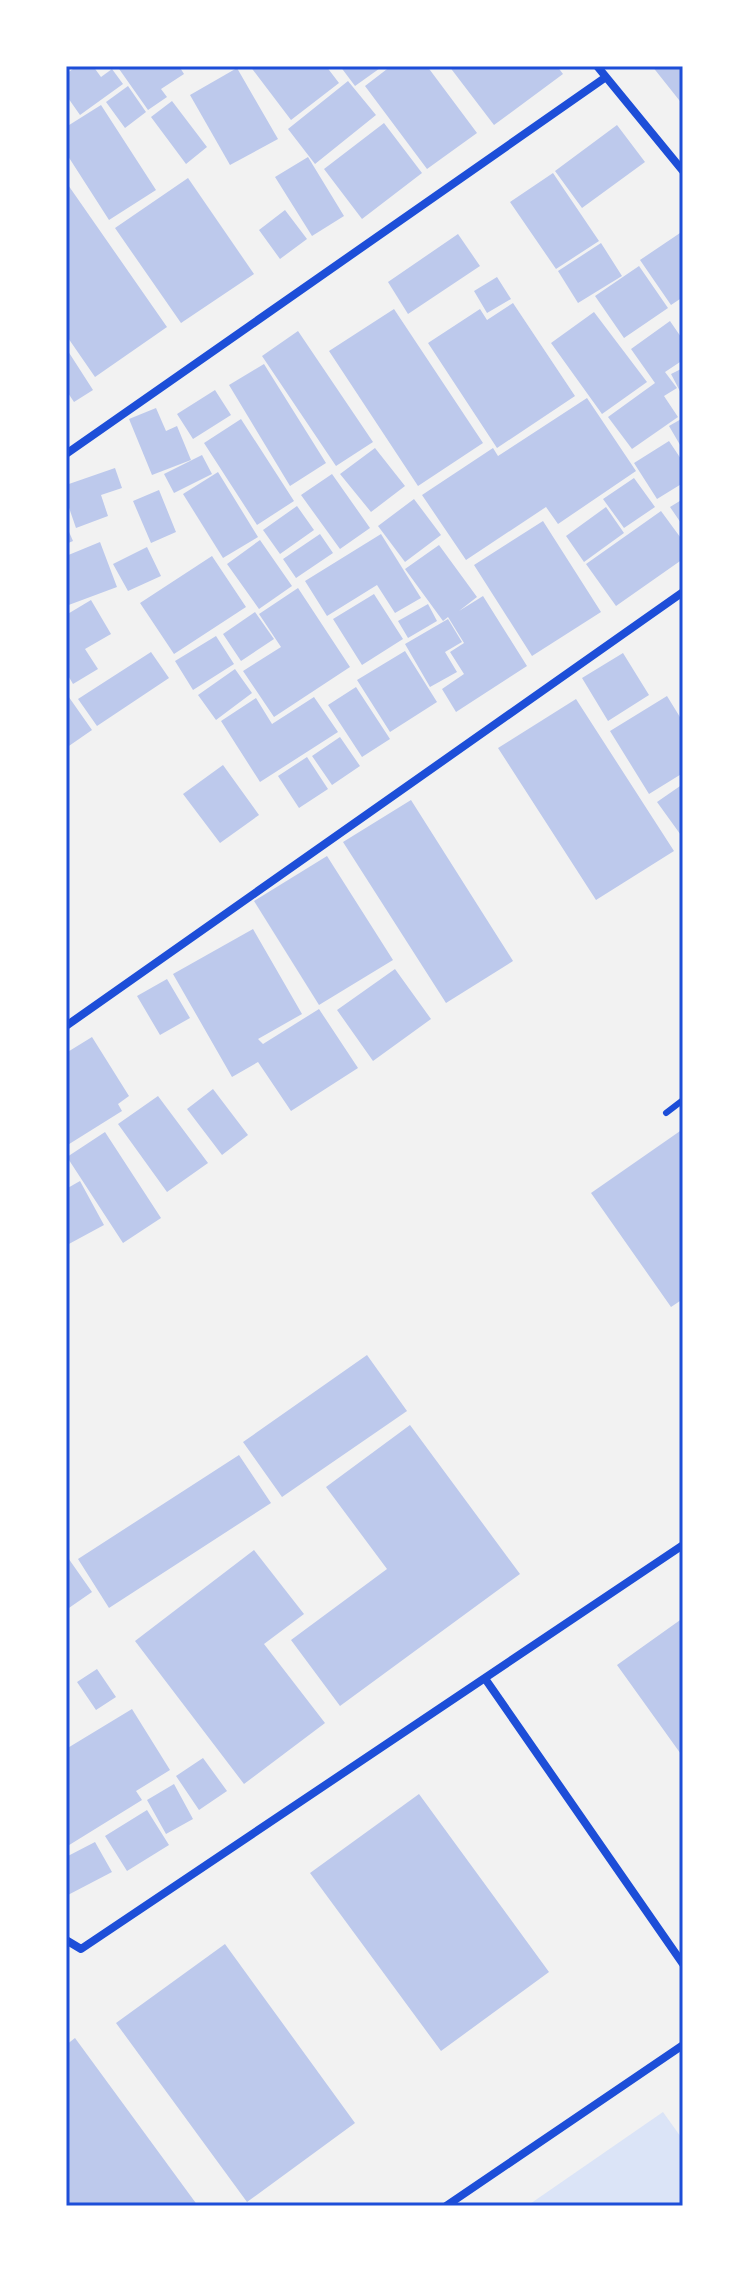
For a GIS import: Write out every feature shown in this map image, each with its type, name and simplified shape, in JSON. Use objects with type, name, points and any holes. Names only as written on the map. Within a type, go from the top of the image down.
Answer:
[{"type":"street","points":[[597,66],[683,171]]},
{"type":"street","points":[[66,454],[606,77]]},
{"type":"street","points":[[66,1026],[683,592]]},
{"type":"street","points":[[66,1940],[81,1949],[683,1545]]},
{"type":"street","points":[[486,1680],[683,1964]]},
{"type":"street","points":[[446,2206],[683,2045]]},
{"type":"lane","points":[[666,1113],[683,1100]]},
{"type":"shaded area","points":[[663,2112],[683,2140],[683,2206],[527,2206]]},
{"type":"building","points":[[77,66],[93,66],[101,77],[112,69],[123,84],[80,115],[66,95],[66,74]]},
{"type":"building","points":[[117,66],[179,66],[184,74],[161,89],[167,97],[148,110]]},
{"type":"building","points":[[250,66],[326,66],[339,83],[291,120]]},
{"type":"building","points":[[340,66],[383,66],[355,86]]},
{"type":"building","points":[[391,66],[427,66],[477,133],[427,169],[365,86]]},
{"type":"building","points":[[449,66],[557,66],[563,74],[494,125]]},
{"type":"building","points":[[652,66],[683,66],[683,105]]},
{"type":"building","points":[[237,68],[278,139],[230,165],[190,95]]},
{"type":"building","points":[[348,81],[376,115],[315,164],[288,129]]},
{"type":"building","points":[[128,86],[146,112],[125,128],[106,102]]},
{"type":"building","points":[[172,101],[207,147],[186,164],[151,117]]},
{"type":"building","points":[[101,105],[156,190],[109,220],[66,153],[66,127]]},
{"type":"building","points":[[384,123],[422,173],[362,219],[324,169]]},
{"type":"building","points":[[617,125],[645,162],[582,208],[555,171]]},
{"type":"building","points":[[308,157],[344,216],[312,236],[275,177]]},
{"type":"building","points":[[553,173],[599,241],[556,269],[510,202]]},
{"type":"building","points":[[188,178],[254,274],[181,323],[115,228]]},
{"type":"building","points":[[66,182],[167,327],[95,377],[66,335]]},
{"type":"building","points":[[285,210],[307,239],[280,259],[259,230]]},
{"type":"building","points":[[683,231],[683,297],[671,305],[640,260]]},
{"type":"building","points":[[458,234],[480,266],[408,314],[388,282]]},
{"type":"building","points":[[601,243],[622,276],[578,303],[558,271]]},
{"type":"building","points":[[639,266],[668,308],[624,338],[595,296]]},
{"type":"building","points":[[497,277],[511,299],[487,313],[474,291]]},
{"type":"building","points":[[513,303],[575,396],[497,448],[428,343],[480,309],[487,320]]},
{"type":"building","points":[[394,309],[483,443],[418,486],[329,351]]},
{"type":"building","points":[[594,312],[647,382],[602,414],[551,343]]},
{"type":"building","points":[[670,321],[683,340],[683,360],[665,372],[677,388],[664,396],[678,417],[632,449],[608,417],[655,383],[631,349]]},
{"type":"building","points":[[298,331],[373,442],[336,466],[262,356]]},
{"type":"building","points":[[66,348],[93,390],[74,402],[66,390]]},
{"type":"building","points":[[264,364],[326,463],[290,486],[229,385]]},
{"type":"building","points":[[683,368],[683,397],[671,374]]},
{"type":"building","points":[[215,390],[231,415],[193,439],[177,414]]},
{"type":"building","points":[[587,398],[636,471],[558,524],[546,507],[466,560],[422,495],[493,448],[498,456]]},
{"type":"building","points":[[156,408],[166,431],[177,426],[191,460],[152,475],[129,419]]},
{"type":"building","points":[[683,418],[683,450],[669,426]]},
{"type":"building","points":[[241,419],[294,501],[257,525],[204,443]]},
{"type":"building","points":[[669,441],[683,462],[683,483],[657,499],[634,463]]},
{"type":"building","points":[[375,448],[405,486],[371,512],[340,474]]},
{"type":"building","points":[[202,455],[212,474],[174,493],[164,474]]},
{"type":"building","points":[[115,468],[122,488],[101,495],[108,516],[76,528],[66,499],[66,485]]},
{"type":"building","points":[[218,472],[258,537],[223,558],[183,494]]},
{"type":"building","points":[[332,474],[370,528],[340,549],[301,495]]},
{"type":"building","points":[[634,478],[655,507],[624,528],[603,499]]},
{"type":"building","points":[[159,490],[176,532],[151,543],[133,501]]},
{"type":"building","points":[[414,499],[441,535],[405,562],[378,526]]},
{"type":"building","points":[[683,499],[683,526],[670,507]]},
{"type":"building","points":[[297,506],[314,530],[280,554],[263,530]]},
{"type":"building","points":[[606,507],[624,533],[584,562],[566,536]]},
{"type":"building","points":[[661,511],[683,541],[683,559],[616,606],[586,564]]},
{"type":"building","points":[[543,521],[601,612],[532,656],[474,565]]},
{"type":"building","points":[[66,525],[73,541],[66,544]]},
{"type":"building","points":[[320,534],[333,553],[296,578],[283,559]]},
{"type":"building","points":[[381,534],[421,598],[395,613],[377,585],[327,616],[305,581]]},
{"type":"building","points":[[260,540],[292,586],[259,609],[227,564]]},
{"type":"building","points":[[100,542],[117,587],[66,606],[66,556]]},
{"type":"building","points":[[439,545],[477,597],[459,611],[483,596],[527,666],[456,712],[442,689],[464,674],[450,652],[464,643],[448,617],[443,621],[405,569]]},
{"type":"building","points":[[147,547],[161,576],[128,591],[113,564]]},
{"type":"building","points":[[212,556],[246,607],[174,654],[140,603]]},
{"type":"building","points":[[298,588],[350,667],[274,717],[243,671],[281,647],[259,614]]},
{"type":"building","points":[[374,594],[403,639],[362,665],[333,619]]},
{"type":"building","points":[[91,600],[111,634],[85,649],[98,669],[73,684],[66,672],[66,615]]},
{"type":"building","points":[[428,604],[437,621],[408,638],[398,621]]},
{"type":"building","points":[[255,612],[274,639],[241,661],[223,634]]},
{"type":"building","points":[[448,619],[462,642],[445,652],[457,672],[430,687],[405,644]]},
{"type":"building","points":[[216,636],[234,664],[193,690],[175,661]]},
{"type":"building","points":[[405,651],[437,702],[390,732],[357,680]]},
{"type":"building","points":[[151,652],[169,678],[97,726],[78,699]]},
{"type":"building","points":[[623,653],[649,695],[608,721],[582,678]]},
{"type":"building","points":[[235,669],[252,693],[216,720],[198,695]]},
{"type":"building","points":[[356,687],[390,739],[362,757],[328,705]]},
{"type":"building","points":[[66,693],[92,730],[66,748]]},
{"type":"building","points":[[667,696],[683,722],[683,773],[649,794],[610,731]]},
{"type":"building","points":[[314,697],[338,732],[260,782],[221,721],[256,698],[272,724]]},
{"type":"building","points":[[576,699],[674,851],[596,900],[498,748]]},
{"type":"building","points":[[340,737],[360,766],[332,785],[312,756]]},
{"type":"building","points":[[307,757],[328,789],[299,808],[278,776]]},
{"type":"building","points":[[223,765],[259,815],[220,843],[183,794]]},
{"type":"building","points":[[683,784],[683,838],[657,802]]},
{"type":"building","points":[[411,800],[513,961],[446,1003],[343,842]]},
{"type":"building","points":[[327,856],[393,960],[319,1005],[254,901]]},
{"type":"building","points":[[253,929],[302,1014],[258,1039],[263,1044],[319,1009],[358,1068],[291,1111],[258,1062],[232,1077],[173,974]]},
{"type":"building","points":[[395,969],[431,1019],[373,1061],[337,1010]]},
{"type":"building","points":[[167,979],[190,1018],[160,1035],[137,996]]},
{"type":"building","points":[[92,1037],[129,1096],[118,1104],[122,1111],[66,1146],[66,1053]]},
{"type":"building","points":[[213,1089],[248,1135],[222,1155],[187,1109]]},
{"type":"building","points":[[158,1096],[208,1163],[167,1192],[118,1124]]},
{"type":"building","points":[[683,1129],[683,1299],[671,1307],[591,1193]]},
{"type":"building","points":[[105,1132],[161,1218],[123,1243],[67,1157]]},
{"type":"building","points":[[80,1181],[104,1225],[67,1245],[66,1189]]},
{"type":"building","points":[[367,1355],[407,1411],[282,1497],[243,1442]]},
{"type":"building","points":[[410,1425],[520,1574],[340,1706],[291,1640],[387,1569],[326,1487]]},
{"type":"building","points":[[239,1455],[271,1503],[109,1608],[78,1559]]},
{"type":"building","points":[[254,1550],[304,1614],[264,1644],[325,1723],[244,1784],[135,1641]]},
{"type":"building","points":[[66,1555],[92,1592],[66,1610]]},
{"type":"building","points":[[683,1618],[683,1757],[617,1665]]},
{"type":"building","points":[[97,1669],[116,1697],[96,1710],[77,1682]]},
{"type":"building","points":[[132,1709],[170,1770],[136,1791],[142,1800],[66,1847],[66,1749]]},
{"type":"building","points":[[203,1758],[227,1791],[199,1810],[176,1776]]},
{"type":"building","points":[[174,1784],[193,1819],[166,1834],[147,1800]]},
{"type":"building","points":[[419,1794],[549,1972],[441,2051],[310,1873]]},
{"type":"building","points":[[147,1810],[169,1845],[127,1871],[105,1836]]},
{"type":"building","points":[[95,1842],[112,1872],[66,1896],[66,1857]]},
{"type":"building","points":[[225,1944],[355,2123],[247,2202],[116,2023]]},
{"type":"building","points":[[75,2038],[198,2206],[66,2206],[66,2045]]}]
